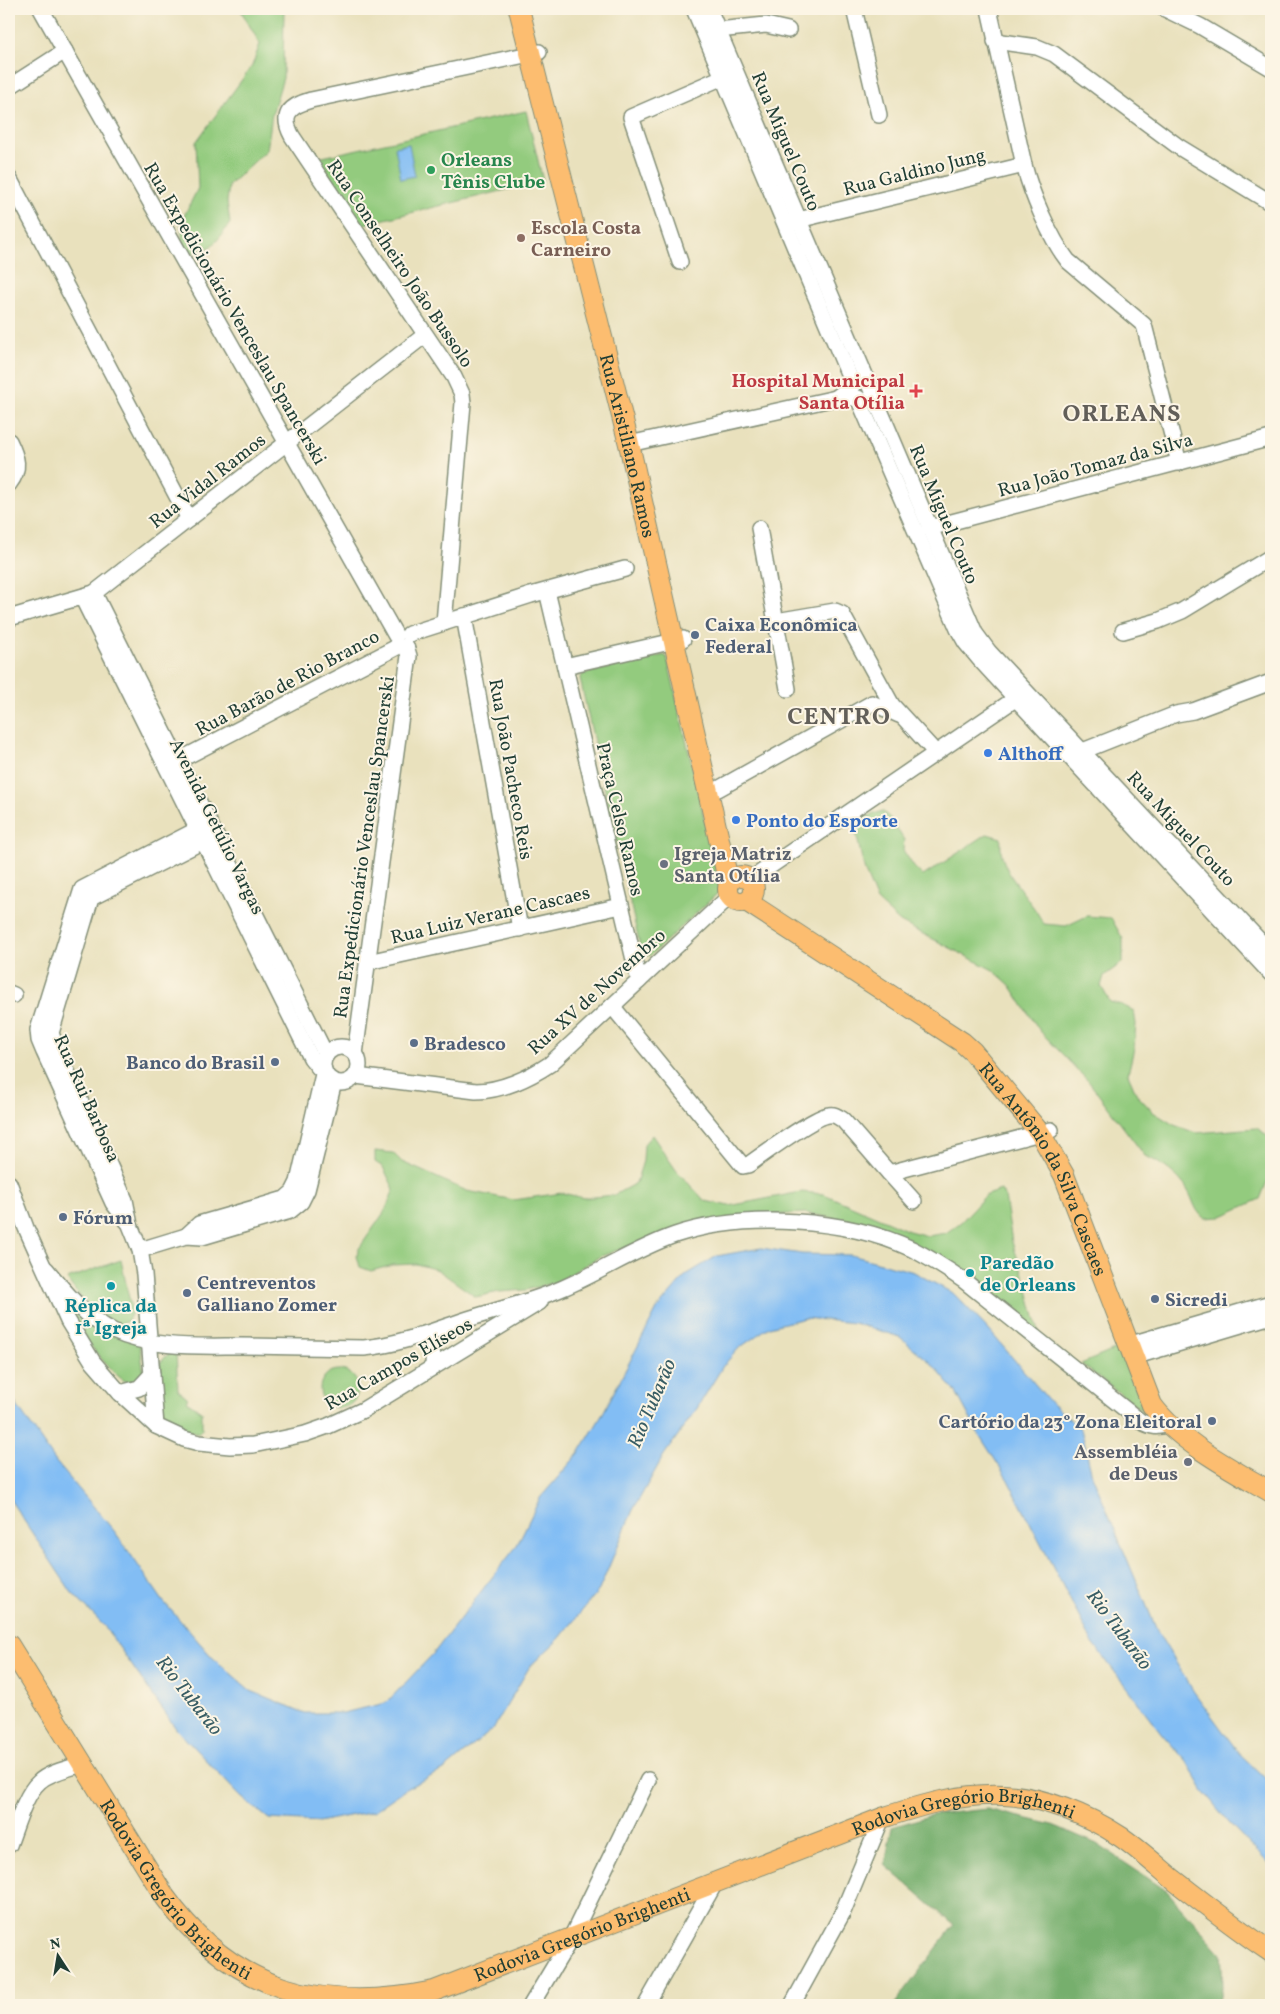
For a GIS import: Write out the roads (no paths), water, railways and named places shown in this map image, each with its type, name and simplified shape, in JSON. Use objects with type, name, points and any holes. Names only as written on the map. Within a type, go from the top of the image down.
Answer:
[{"type":"main road","name":"Rua Aristiliano Ramos","points":[[519,9],[535,52],[634,443],[679,640],[741,888]]},
{"type":"main road","name":"Rua Aristiliano Ramos","points":[[529,9],[535,52]]},
{"type":"main road","name":"Rua Aristiliano Ramos","points":[[679,640],[718,789],[741,888]]},
{"type":"main road","name":"Rua Antônio da Silva Cascaes","points":[[741,888],[903,996],[968,1046],[1046,1131],[1136,1349],[1148,1398],[1157,1412],[1173,1420],[1205,1451],[1267,1482]]},
{"type":"main road","name":"Rodovia Gregório Brighenti","points":[[9,1645],[165,1897],[184,1922],[210,1949],[229,1964],[272,1987],[320,2001],[352,2003],[388,2002],[434,1991],[882,1818],[937,1801],[979,1795],[1005,1795],[1025,1798],[1062,1808],[1099,1825],[1119,1836],[1271,1952]]},
{"type":"street","name":"Rua Expedicionário Venceslau Spancerski","points":[[41,9],[409,656],[355,1054]]},
{"type":"street","name":"Rua Miguel Couto","points":[[694,9],[729,74],[831,313],[869,386],[929,528],[963,625]]},
{"type":"street","name":"Rua Miguel Couto","points":[[709,9],[718,30],[729,74]]},
{"type":"street","points":[[854,9],[879,115]]},
{"type":"street","points":[[989,9],[1024,165],[1034,195],[1063,254],[1075,268],[1144,325],[1179,463]]},
{"type":"street","points":[[1165,9],[1200,26],[1271,68]]},
{"type":"street","points":[[718,30],[766,25],[788,30]]},
{"type":"street","points":[[995,41],[1037,47],[1054,54],[1179,146],[1271,203]]},
{"type":"street","points":[[9,87],[65,50]]},
{"type":"street","name":"Rua Conselheiro João Bussolo","points":[[444,623],[463,402],[459,385],[292,136],[286,123],[288,112],[294,107],[311,100],[535,52]]},
{"type":"street","points":[[680,262],[631,117],[729,74]]},
{"type":"street","name":"Rua Galdino Jung","points":[[792,222],[1024,165]]},
{"type":"street","points":[[9,178],[189,519]]},
{"type":"street","name":"Rua Miguel Couto","points":[[831,313],[856,391],[963,625],[984,647],[1020,694],[1271,974]]},
{"type":"street","name":"Rua Vidal Ramos","points":[[88,595],[189,519],[425,335]]},
{"type":"street","points":[[634,443],[836,398],[856,391],[864,398],[868,394],[869,386]]},
{"type":"street","name":"Rua João Tomaz da Silva","points":[[929,528],[1271,438]]},
{"type":"street","points":[[9,441],[16,454],[18,468],[9,484]]},
{"type":"street","points":[[759,528],[788,689]]},
{"type":"street","points":[[1123,631],[1158,622],[1182,611],[1271,556]]},
{"type":"street","name":"Rua Barão de Rio Branco","points":[[172,764],[402,641],[464,616],[547,590],[625,569]]},
{"type":"street","name":"Praça Celso Ramos","points":[[547,590],[639,981]]},
{"type":"street","points":[[9,618],[88,595]]},
{"type":"street","name":"Avenida Getúlio Vargas","points":[[88,595],[268,956],[328,1069]]},
{"type":"street","points":[[776,621],[840,612],[844,616],[889,700],[902,717],[936,752]]},
{"type":"street","name":"Rua João Pacheco Reis","points":[[464,616],[520,929]]},
{"type":"street","points":[[565,666],[679,640]]},
{"type":"street","points":[[1176,714],[1188,705],[1271,673]]},
{"type":"street","points":[[1075,754],[1176,714],[1193,711],[1271,682]]},
{"type":"street","name":"Rua XV de Novembro","points":[[356,1076],[476,1091],[495,1089],[528,1077],[544,1068],[741,888],[1020,694]]},
{"type":"street","points":[[718,789],[872,703],[902,717]]},
{"type":"street","name":"Rua Miguel Couto","points":[[1075,754],[1271,953]]},
{"type":"street","name":"Rua Rui Barbosa","points":[[156,1426],[144,1274],[140,1250],[130,1225],[113,1203],[106,1171],[50,1050],[38,1035],[52,1005],[65,964],[76,927],[82,889],[121,876],[206,832]]},
{"type":"street","name":"Rua Luiz Verane Cascaes","points":[[368,962],[621,906]]},
{"type":"street","points":[[612,1006],[743,1166],[748,1165],[816,1120],[830,1115],[837,1116],[843,1120],[914,1201]]},
{"type":"street","points":[[140,1250],[186,1236],[202,1237],[290,1211],[294,1201],[307,1190],[316,1127],[328,1069],[335,1048],[346,1048],[355,1054],[360,1064],[356,1076],[344,1083],[328,1069]]},
{"type":"street","points":[[889,1173],[1046,1131]]},
{"type":"street","points":[[9,1183],[26,1228],[80,1342],[105,1378],[156,1426]]},
{"type":"street","points":[[46,1269],[75,1303],[102,1325],[129,1337],[190,1345],[364,1348],[386,1345],[419,1336],[562,1289],[656,1242],[700,1229],[725,1224],[772,1222],[813,1224],[860,1231],[911,1249],[940,1264],[990,1300],[1140,1421],[1148,1426],[1157,1428],[1173,1420]]},
{"type":"street","name":"Rua Campos Elíseos","points":[[156,1426],[184,1439],[199,1443],[230,1446],[253,1445],[305,1434],[348,1418],[562,1289]]},
{"type":"street","points":[[1136,1349],[1271,1303]]},
{"type":"street","points":[[1136,1349],[1271,1316]]},
{"type":"street","points":[[419,1336],[426,1340],[433,1350],[433,1366]]},
{"type":"street","points":[[120,1393],[139,1388],[152,1374]]},
{"type":"street","points":[[9,1844],[32,1790],[39,1781],[49,1775],[82,1764]]},
{"type":"street","points":[[531,2005],[570,1940],[648,1780]]},
{"type":"street","points":[[792,2005],[842,1914],[882,1818]]},
{"type":"street","points":[[646,2005],[715,1883]]},
{"type":"water","points":[[409,144],[415,176],[401,179],[395,147]]},
{"type":"water","name":"Rio Tubarão","points":[[761,1248],[802,1254],[851,1255],[914,1272],[954,1294],[988,1329],[1052,1404],[1081,1429],[1092,1475],[1158,1633],[1194,1692],[1239,1753],[1271,1784],[1271,1866],[1230,1824],[1205,1793],[1187,1762],[1162,1734],[1092,1642],[1008,1480],[978,1433],[956,1392],[931,1363],[900,1337],[854,1323],[805,1318],[769,1327],[739,1348],[723,1366],[696,1410],[664,1455],[633,1510],[599,1590],[559,1639],[530,1666],[493,1729],[444,1770],[409,1787],[374,1811],[318,1822],[269,1819],[241,1797],[177,1730],[105,1627],[72,1593],[9,1498],[9,1394],[56,1462],[115,1532],[163,1601],[212,1657],[251,1691],[305,1713],[343,1713],[386,1703],[433,1654],[516,1547],[540,1498],[579,1453],[601,1417],[657,1309],[686,1275],[717,1256]]},
{"type":"place","name":"Orleans Tênis Clube","points":[[431,170]]},
{"type":"place","name":"Escola Costa Carneiro","points":[[521,238]]},
{"type":"place","name":"Hospital Municipal Santa Otília","points":[[916,391]]},
{"type":"place","name":"Caixa Econômica Federal","points":[[695,635]]},
{"type":"place","name":"Althoff","points":[[988,753]]},
{"type":"place","name":"Ponto do Esporte","points":[[736,820]]},
{"type":"place","name":"Igreja Matriz Santa Otília","points":[[664,864]]},
{"type":"place","name":"Bradesco","points":[[414,1043]]},
{"type":"place","name":"Banco do Brasil","points":[[275,1062]]},
{"type":"place","name":"Fórum","points":[[63,1217]]},
{"type":"place","name":"Paredão de Orleans","points":[[970,1273]]},
{"type":"place","name":"Réplica da 1ª Igreja","points":[[111,1286]]},
{"type":"place","name":"Centreventos Galliano Zomer","points":[[187,1293]]},
{"type":"place","name":"Sicredi","points":[[1155,1299]]},
{"type":"place","name":"Cartório da 23° Zona Eleitoral","points":[[1212,1421]]},
{"type":"place","name":"Assembléia de Deus","points":[[1188,1462]]},
{"type":"district","name":"ORLEANS","points":[[1122,413]]},
{"type":"district","name":"CENTRO","points":[[839,716]]}]
